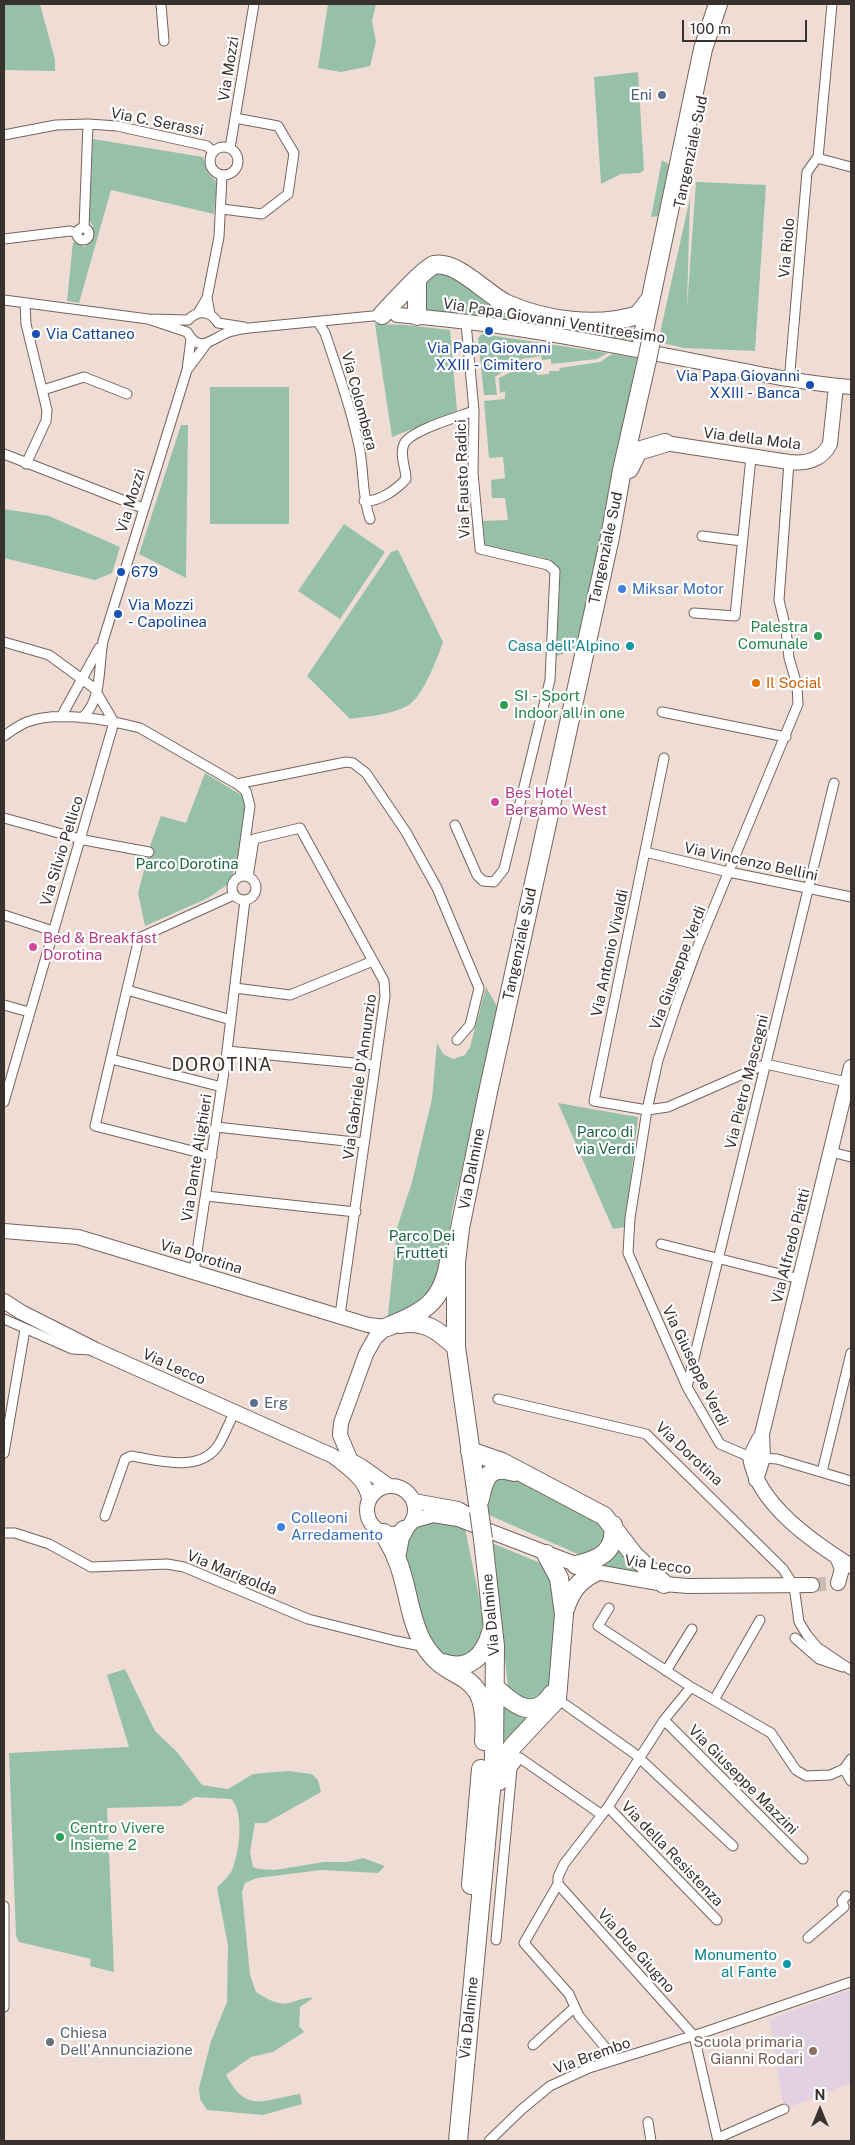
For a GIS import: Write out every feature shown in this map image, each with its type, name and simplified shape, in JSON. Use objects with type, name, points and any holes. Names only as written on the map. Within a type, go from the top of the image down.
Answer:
[{"type":"highway","points":[[645,338],[648,302],[703,49],[718,4]]},
{"type":"highway","name":"Tangenziale Sud","points":[[488,1092],[610,537],[622,470],[634,422],[645,338],[723,4]]},
{"type":"highway","points":[[390,315],[417,278],[431,266],[448,266],[494,297],[528,312],[572,321],[612,320],[638,315],[648,302]]},
{"type":"highway","points":[[417,278],[417,316]]},
{"type":"highway","points":[[612,320],[631,324],[645,338]]},
{"type":"highway","points":[[622,470],[643,359]]},
{"type":"highway","points":[[634,422],[648,437],[665,444]]},
{"type":"highway","points":[[610,537],[634,455],[643,448],[665,444]]},
{"type":"highway","points":[[388,1327],[413,1317],[430,1304],[445,1277],[457,1203],[475,1130],[488,1092]]},
{"type":"highway","name":"Via Dalmine","points":[[458,2141],[463,2075],[489,1830],[496,1688],[493,1622],[456,1347],[456,1262],[466,1193],[488,1092]]},
{"type":"highway","points":[[388,1327],[407,1323],[428,1325],[456,1347]]},
{"type":"highway","points":[[470,1451],[502,1462],[604,1516],[634,1555],[664,1584]]},
{"type":"highway","points":[[479,1508],[484,1482],[490,1473],[506,1470],[528,1477]]},
{"type":"highway","points":[[576,1565],[592,1561],[605,1554],[614,1539],[612,1525]]},
{"type":"highway","points":[[396,1558],[400,1537],[408,1526]]},
{"type":"highway","points":[[384,1533],[396,1558],[415,1624],[423,1643],[440,1663],[475,1686]]},
{"type":"highway","points":[[489,1830],[496,1809],[502,1769],[509,1753],[554,1705],[558,1694],[564,1614],[559,1578],[546,1554]]},
{"type":"highway","points":[[564,1614],[573,1590],[579,1582],[596,1572]]},
{"type":"highway","points":[[463,2075],[459,2048],[462,1976],[484,1734],[482,1702],[475,1686],[479,1658],[487,1647],[493,1622]]},
{"type":"highway","points":[[440,1663],[462,1665],[479,1658]]},
{"type":"highway","points":[[496,1688],[514,1704],[535,1708],[547,1701],[558,1680]]},
{"type":"main road","name":"Via Papa Giovanni Ventitreesimo","points":[[390,315],[466,322],[610,345],[787,379],[851,387]]},
{"type":"main road","name":"Via della Mola","points":[[665,444],[798,463],[816,459],[828,448],[833,431],[836,386]]},
{"type":"main road","name":"Via Alfredo Piatti","points":[[837,1557],[794,1525],[766,1495],[756,1480],[756,1457],[849,1084],[851,1066]]},
{"type":"main road","name":"Via Dorotina","points":[[4,1231],[78,1237],[340,1316],[368,1324],[388,1327]]},
{"type":"main road","name":"Via Lecco","points":[[4,1301],[96,1350],[333,1456],[356,1474],[368,1492],[369,1499]]},
{"type":"main road","points":[[351,1460],[340,1435],[341,1423],[366,1354],[375,1338],[388,1327]]},
{"type":"main road","name":"Via Lecco","points":[[333,1456],[342,1456],[351,1460],[390,1486]]},
{"type":"main road","points":[[390,1486],[404,1489],[414,1501],[415,1511],[408,1526],[394,1534],[384,1533],[372,1526],[368,1520],[366,1506],[369,1499],[380,1488],[390,1486]]},
{"type":"main road","name":"Via Lecco","points":[[414,1501],[458,1509],[508,1537]]},
{"type":"main road","name":"Via Lecco","points":[[408,1526],[433,1515],[458,1519],[596,1572],[664,1584],[688,1586],[812,1585]]},
{"type":"main road","points":[[837,1557],[851,1566]]},
{"type":"main road","points":[[837,1557],[842,1568],[841,1582]]},
{"type":"street","points":[[161,4],[164,41]]},
{"type":"street","name":"Via Mozzi","points":[[222,176],[231,174],[238,166],[238,157],[231,144],[254,4]]},
{"type":"street","points":[[832,4],[818,158],[851,167]]},
{"type":"street","points":[[222,209],[262,214],[284,199],[288,194],[294,153],[278,126],[235,118]]},
{"type":"street","points":[[4,239],[80,230],[88,124]]},
{"type":"street","name":"Via C. Serassi","points":[[4,135],[56,125],[88,124],[118,126],[207,146],[213,152]]},
{"type":"street","points":[[187,370],[216,336],[218,323],[210,314],[207,298],[222,209],[222,176],[217,174],[210,165],[213,152],[231,144]]},
{"type":"street","name":"Via Riolo","points":[[787,379],[790,371],[807,172],[818,158]]},
{"type":"street","points":[[4,300],[148,319],[188,320],[198,313],[207,298]]},
{"type":"street","points":[[25,303],[26,324],[47,410],[46,421],[26,464]]},
{"type":"street","points":[[198,313],[210,314]]},
{"type":"street","name":"Via Papa Giovanni Ventitreesimo","points":[[210,342],[229,332],[249,328],[390,315]]},
{"type":"street","points":[[148,319],[189,335],[198,343],[210,342]]},
{"type":"street","points":[[187,370],[188,320]]},
{"type":"street","name":"Via Colombera","points":[[318,322],[325,333],[354,424],[360,452],[364,501],[370,520]]},
{"type":"street","name":"Via Fausto Radici","points":[[455,825],[477,875],[483,881],[494,882],[504,869],[550,680],[556,571],[548,565],[480,549],[473,473],[474,411],[466,322]]},
{"type":"street","name":"Via Papa Giovanni Ventitreesimo","points":[[218,323],[249,328]]},
{"type":"street","name":"Via Mozzi","points":[[98,694],[98,667],[103,641],[187,370]]},
{"type":"street","points":[[43,390],[84,377],[127,394]]},
{"type":"street","points":[[364,501],[371,502],[384,496],[406,479],[402,452],[404,444],[412,436],[474,411]]},
{"type":"street","points":[[4,454],[143,508]]},
{"type":"street","points":[[694,613],[735,616],[751,457]]},
{"type":"street","name":"Via Giuseppe Verdi","points":[[789,462],[779,600],[799,698],[786,737],[677,1003],[658,1060],[647,1110],[630,1218],[628,1253],[687,1387],[720,1444],[756,1457],[777,1459],[851,1481]]},
{"type":"street","points":[[702,536],[742,541]]},
{"type":"street","name":"Via Mozzi","points":[[60,717],[103,641]]},
{"type":"street","points":[[4,642],[49,655],[80,680]]},
{"type":"street","name":"Via Mozzi","points":[[80,680],[94,688],[114,722]]},
{"type":"street","points":[[82,718],[90,711],[98,694]]},
{"type":"street","points":[[662,712],[786,737]]},
{"type":"street","points":[[4,736],[27,722],[43,718],[82,718],[114,722],[140,728],[237,784],[246,792],[250,806],[244,877],[232,885],[234,895]]},
{"type":"street","name":"Via Silvio Pellico","points":[[4,1102],[28,1012],[114,722]]},
{"type":"street","name":"Via Antonio Vivaldi","points":[[647,1110],[594,1101],[664,758]]},
{"type":"street","points":[[237,784],[346,762],[353,763],[366,773],[406,832],[437,888],[479,988],[470,1025],[457,1040]]},
{"type":"street","name":"Via Pietro Mascagni","points":[[687,1387],[834,783]]},
{"type":"street","points":[[4,818],[80,838],[149,852]]},
{"type":"street","name":"Via Gabriele D'Annunzio","points":[[244,877],[254,839],[300,828],[374,961],[386,988],[340,1316]]},
{"type":"street","name":"Via Vincenzo Bellini","points":[[645,852],[851,897]]},
{"type":"street","name":"Via Dante Alighieri","points":[[194,1272],[227,1051],[245,900],[251,898],[256,888],[254,882],[244,877]]},
{"type":"street","points":[[212,1156],[95,1126],[139,938],[234,895],[245,900]]},
{"type":"street","points":[[4,916],[53,931]]},
{"type":"street","points":[[235,988],[290,995],[374,961]]},
{"type":"street","points":[[127,990],[231,1020]]},
{"type":"street","points":[[4,1005],[28,1012]]},
{"type":"street","points":[[227,1051],[375,1064]]},
{"type":"street","points":[[111,1059],[222,1087]]},
{"type":"street","points":[[647,1110],[668,1107],[766,1064],[849,1084]]},
{"type":"street","points":[[216,1127],[364,1143]]},
{"type":"street","points":[[831,1152],[851,1157]]},
{"type":"street","points":[[206,1196],[356,1212]]},
{"type":"street","points":[[661,1244],[800,1279]]},
{"type":"street","points":[[4,1319],[72,1349],[96,1350]]},
{"type":"street","points":[[4,1453],[25,1329]]},
{"type":"street","points":[[822,1472],[851,1353]]},
{"type":"street","name":"Via Dorotina","points":[[498,1399],[646,1434],[783,1569],[794,1586]]},
{"type":"street","points":[[105,1516],[126,1459],[131,1456],[188,1464],[200,1459],[218,1445],[234,1412]]},
{"type":"street","name":"Via Marigolda","points":[[4,1533],[15,1533],[49,1544],[91,1567],[167,1564],[184,1567],[317,1622],[416,1645],[423,1643]]},
{"type":"street","points":[[794,1586],[799,1622],[807,1635],[817,1647],[850,1669]]},
{"type":"street","points":[[609,1608],[598,1626],[691,1687],[771,1733],[796,1770],[806,1776],[830,1775],[844,1769],[851,1759]]},
{"type":"street","points":[[714,1700],[760,1620]]},
{"type":"street","points":[[666,1671],[692,1629]]},
{"type":"street","points":[[794,1638],[819,1659],[850,1669]]},
{"type":"street","name":"Via della Resistenza","points":[[575,2006],[569,1994],[524,1943],[558,1884],[558,1876],[564,1864],[608,1807],[641,1759],[664,1720],[691,1687]]},
{"type":"street","points":[[566,1705],[641,1759],[733,1846]]},
{"type":"street","name":"Via Giuseppe Mazzini","points":[[664,1720],[803,1859]]},
{"type":"street","points":[[496,1940],[512,1768],[520,1758],[602,1815]]},
{"type":"street","points":[[844,1769],[851,1781]]},
{"type":"street","name":"Via della Resistenza","points":[[608,1807],[717,1920]]},
{"type":"street","name":"Via Due Giugno","points":[[558,1884],[694,2036]]},
{"type":"street","points":[[808,1938],[844,1907],[842,1901],[846,1896]]},
{"type":"street","points":[[4,1906],[4,2007]]},
{"type":"street","name":"Via Brembo","points":[[488,2141],[499,2137],[521,2110],[550,2086],[615,2059],[694,2036],[851,1982]]},
{"type":"street","points":[[534,2044],[575,2006],[579,2016],[615,2059]]},
{"type":"street","points":[[694,2036],[718,2140],[784,2109]]},
{"type":"street","points":[[648,2122],[651,2141]]},
{"type":"shaded area","name":"Scuola primaria Gianni Rodari","points":[[851,1989],[851,2083],[790,2107],[782,2101],[770,2019]]},
{"type":"green space","points":[[4,4],[40,4],[55,60],[55,71],[4,70]]},
{"type":"green space","points":[[328,4],[376,4],[372,21],[376,42],[370,66],[341,72],[318,68]]},
{"type":"green space","points":[[638,72],[644,170],[640,173],[621,174],[601,184],[594,77]]},
{"type":"green space","points":[[93,139],[203,157],[208,173],[217,182],[214,214],[111,190],[79,303],[67,301],[73,242],[85,247],[93,239],[93,226],[89,220]]},
{"type":"green space","points":[[662,160],[671,166],[659,216],[651,217]]},
{"type":"green space","points":[[696,182],[766,185],[755,351],[684,348],[658,342],[690,198],[687,307]]},
{"type":"green space","points":[[446,269],[491,303],[626,326],[634,331],[636,335],[634,341],[433,313],[425,308],[422,278]]},
{"type":"green space","points":[[375,324],[450,330],[457,411],[392,437]]},
{"type":"green space","points":[[482,334],[608,353],[597,359],[551,364],[551,359],[542,360],[541,356],[521,359],[521,364],[517,364],[495,377],[497,395],[484,395],[478,338]]},
{"type":"green space","points":[[612,354],[637,358],[577,649],[556,656],[560,582],[555,565],[544,558],[487,548],[485,545],[483,521],[508,520],[505,498],[492,498],[491,480],[505,478],[503,457],[489,458],[484,401],[505,399],[505,391],[500,393],[499,378],[513,371],[535,367],[537,375],[549,374],[549,371],[559,371],[560,368],[600,362]]},
{"type":"green space","points":[[210,387],[289,387],[289,524],[210,524]]},
{"type":"green space","points":[[181,425],[188,425],[186,578],[139,554]]},
{"type":"green space","points":[[4,509],[49,516],[120,547],[112,573],[95,580],[4,558]]},
{"type":"green space","points":[[344,524],[385,552],[340,619],[298,591]]},
{"type":"green space","points":[[398,550],[443,642],[424,687],[413,702],[394,711],[350,719],[307,676],[391,552]]},
{"type":"green space","name":"Parco Dorotina","points":[[205,773],[243,796],[244,828],[231,882],[208,898],[145,926],[138,893],[151,843],[161,816],[186,823]]},
{"type":"green space","name":"Parco Dei Frutteti","points":[[486,987],[499,1010],[452,1211],[446,1260],[432,1292],[387,1324],[397,1228],[412,1182],[432,1099],[437,1043],[443,1054],[453,1059],[465,1055],[470,1047]]},
{"type":"green space","name":"Parco di via Verdi","points":[[558,1103],[638,1117],[625,1227],[613,1229]]},
{"type":"green space","points":[[501,1477],[517,1478],[604,1524],[605,1545],[585,1555],[580,1555],[489,1515],[487,1503],[489,1489]]},
{"type":"green space","points":[[448,1521],[465,1528],[484,1622],[484,1636],[480,1652],[461,1661],[440,1655],[422,1631],[403,1549],[409,1535],[419,1526],[433,1522]]},
{"type":"green space","points":[[617,1539],[657,1580],[593,1565]]},
{"type":"green space","points":[[492,1543],[545,1565],[557,1590],[551,1683],[545,1695],[530,1703],[512,1694],[508,1686]]},
{"type":"green space","points":[[125,1669],[155,1731],[177,1752],[202,1785],[228,1789],[253,1774],[288,1771],[312,1774],[318,1780],[321,1792],[266,1823],[255,1823],[250,1852],[253,1867],[275,1870],[324,1862],[347,1862],[363,1858],[385,1866],[378,1873],[321,1870],[257,1878],[245,1883],[242,1892],[250,1975],[256,1992],[272,2001],[285,2004],[313,1998],[300,2007],[299,2026],[304,2032],[273,2052],[251,2057],[226,2075],[241,2096],[249,2100],[266,2101],[300,2094],[302,2104],[263,2115],[207,2110],[200,2099],[199,2088],[211,2041],[227,2002],[228,1946],[217,1888],[232,1870],[237,1854],[238,1813],[231,1799],[195,1797],[181,1806],[107,1808],[114,1972],[90,1966],[91,1959],[19,1942],[16,1936],[9,1753],[129,1747],[107,1675]]},
{"type":"green space","points":[[501,1696],[538,1711],[501,1759]]},
{"type":"tunnel","points":[[812,1585],[835,1583]]},
{"type":"place","name":"Eni","points":[[662,95]]},
{"type":"place","name":"Via Papa Giovanni XXIII - Cimitero","points":[[489,331]]},
{"type":"place","name":"Via Cattaneo","points":[[36,334]]},
{"type":"place","name":"Via Papa Giovanni XXIII - Banca","points":[[810,385]]},
{"type":"place","name":"679","points":[[121,572]]},
{"type":"place","name":"Miksar Motor","points":[[622,589]]},
{"type":"place","name":"Via Mozzi - Capolinea","points":[[118,614]]},
{"type":"place","name":"Palestra Comunale","points":[[818,636]]},
{"type":"place","name":"Casa dell'Alpino","points":[[630,646]]},
{"type":"place","name":"Il Social","points":[[756,683]]},
{"type":"place","name":"SI - Sport Indoor all in one","points":[[504,705]]},
{"type":"place","name":"Bes Hotel Bergamo West","points":[[495,802]]},
{"type":"place","name":"Bed & Breakfast Dorotina","points":[[33,947]]},
{"type":"place","name":"Erg","points":[[254,1403]]},
{"type":"place","name":"Colleoni Arredamento","points":[[281,1527]]},
{"type":"place","name":"Centro Vivere Insieme 2","points":[[60,1837]]},
{"type":"place","name":"Monumento al Fante","points":[[787,1964]]},
{"type":"place","name":"Chiesa Dell'Annunciazione","points":[[50,2042]]},
{"type":"place","name":"Scuola primaria Gianni Rodari","points":[[813,2051]]},
{"type":"district","name":"DOROTINA","points":[[222,1065]]}]
